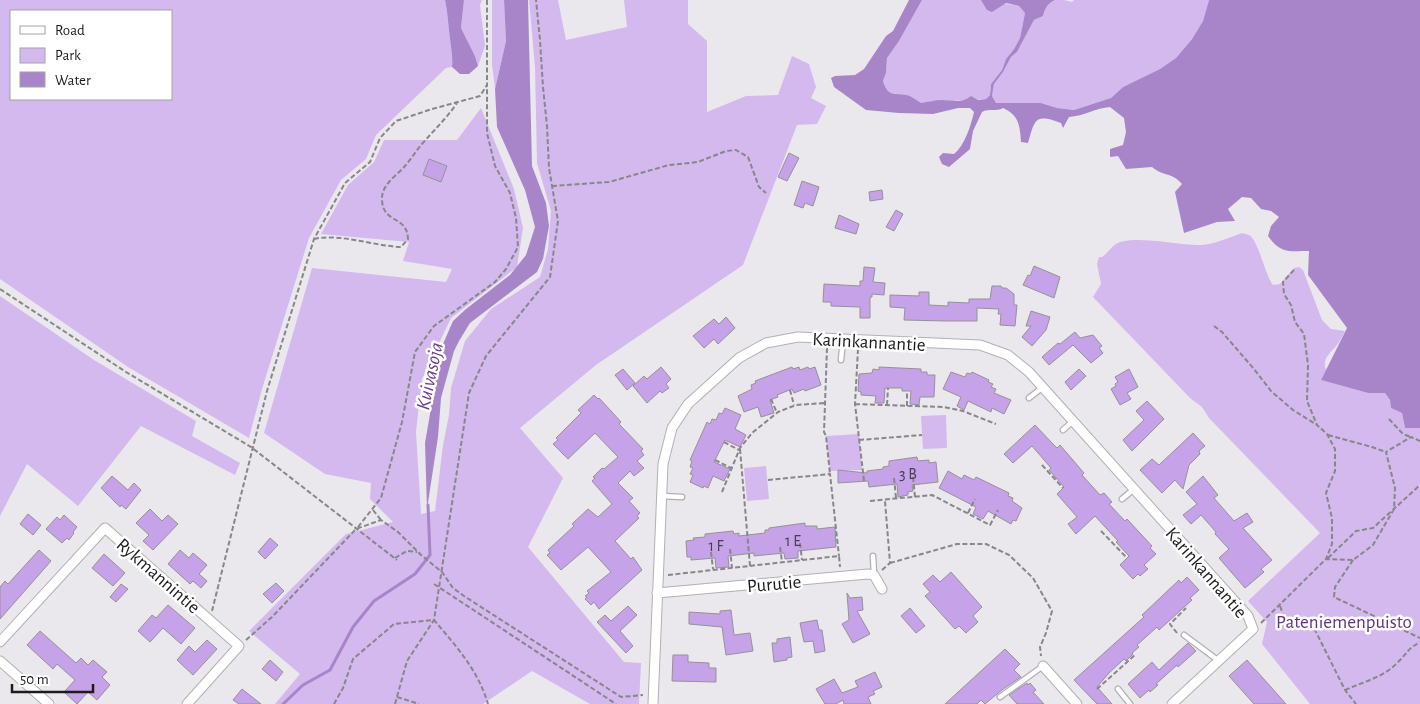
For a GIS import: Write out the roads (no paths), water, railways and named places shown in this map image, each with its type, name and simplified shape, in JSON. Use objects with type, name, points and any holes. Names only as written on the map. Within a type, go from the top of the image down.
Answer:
[{"type":"street","name":"Karinkannantie","points":[[653,704],[663,464],[672,428],[688,404],[739,358],[766,343],[798,337],[980,345],[1008,355],[1029,372],[1043,387],[1248,616],[1254,629],[1220,662]]},
{"type":"street","name":"Rykmannintie","points":[[0,642],[105,528],[239,646],[186,704]]},
{"type":"street","name":"Purutie","points":[[657,593],[874,575]]},
{"type":"street","points":[[874,575],[882,589]]},
{"type":"street","points":[[0,662],[48,704]]},
{"type":"street","points":[[1172,704],[1220,662]]},
{"type":"street","points":[[1043,666],[1077,704]]},
{"type":"lane","points":[[841,360],[843,340]]},
{"type":"lane","points":[[1029,398],[1043,387]]},
{"type":"lane","points":[[1063,430],[1073,421]]},
{"type":"lane","points":[[1122,498],[1134,489]]},
{"type":"lane","points":[[661,496],[682,497]]},
{"type":"lane","points":[[873,556],[874,575]]},
{"type":"lane","points":[[1184,636],[1220,662]]},
{"type":"lane","points":[[1000,698],[1043,666]]},
{"type":"lane","points":[[1118,689],[1130,704]]},
{"type":"water","points":[[445,0],[464,0],[461,28],[478,66],[469,74],[460,74],[452,67]]},
{"type":"water","points":[[504,0],[528,0],[532,166],[546,203],[549,226],[543,259],[537,272],[470,323],[454,351],[441,398],[438,437],[427,509],[425,443],[430,414],[430,394],[443,344],[453,321],[510,275],[526,255],[535,227],[525,190],[497,127],[495,89],[506,41]]},
{"type":"water","points":[[909,0],[922,0],[887,58],[886,73],[883,81],[885,87],[891,93],[910,96],[921,103],[939,100],[960,101],[971,96],[978,100],[986,99],[990,95],[991,84],[1002,70],[1006,59],[1020,38],[1025,13],[1019,6],[1006,3],[992,12],[987,10],[981,0],[1055,0],[1047,6],[1043,16],[1034,20],[1017,52],[1011,57],[994,84],[992,96],[996,103],[1041,103],[1057,108],[1074,110],[1111,98],[1123,87],[1160,69],[1176,58],[1192,39],[1203,21],[1209,0],[1420,0],[1420,428],[1405,428],[1402,413],[1391,408],[1390,400],[1385,393],[1368,393],[1321,380],[1347,328],[1308,275],[1309,251],[1281,249],[1268,236],[1271,226],[1279,217],[1271,211],[1261,209],[1251,198],[1242,197],[1228,209],[1235,221],[1217,222],[1184,233],[1175,192],[1182,184],[1175,178],[1152,167],[1126,169],[1118,156],[1110,157],[1110,149],[1123,145],[1126,132],[1124,118],[1110,107],[1069,117],[1063,128],[1061,123],[1041,119],[1034,124],[1028,143],[1021,142],[1018,122],[1008,111],[1003,108],[982,112],[973,131],[970,149],[949,167],[942,164],[939,157],[943,153],[954,154],[958,150],[969,129],[974,112],[970,108],[958,108],[933,114],[866,110],[834,87],[831,78],[855,75],[864,69],[886,36],[893,31]]},
{"type":"waterway","name":"Kuivasoja","points":[[283,704],[303,685],[330,670],[353,627],[374,601],[415,574],[430,555],[428,505]]},
{"type":"park label","name":"Pateniemenpuisto","points":[[1344,621]]}]
